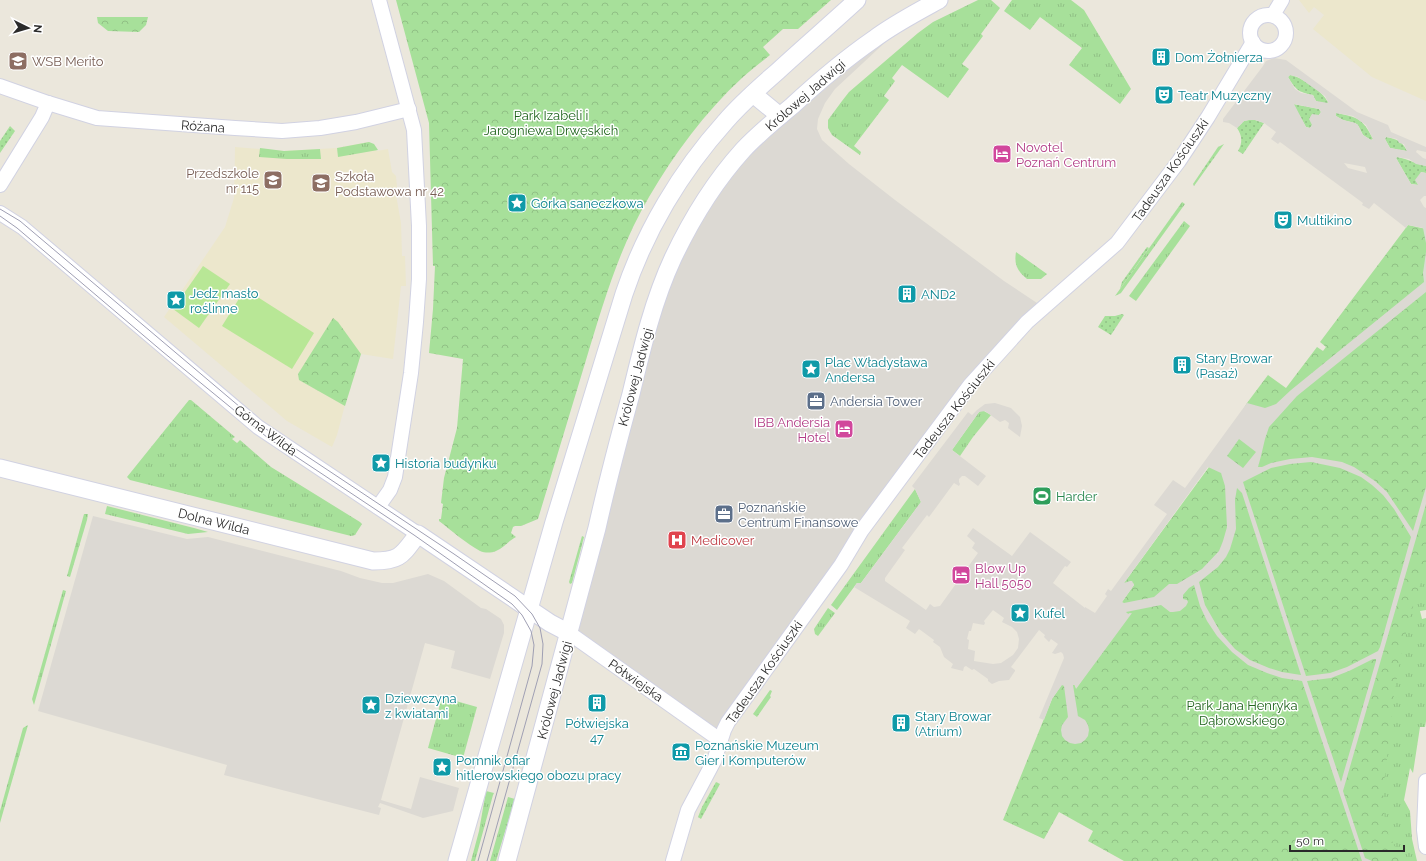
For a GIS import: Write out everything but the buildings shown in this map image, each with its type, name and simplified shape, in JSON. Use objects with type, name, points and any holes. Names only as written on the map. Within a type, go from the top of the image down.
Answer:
[{"type":"street","points":[[378,507],[390,490],[395,477],[408,395],[419,279],[419,226],[414,130],[379,0]]},
{"type":"street","points":[[457,861],[559,506],[633,268],[660,215],[686,171],[726,120],[857,0]]},
{"type":"street","name":"Królowej Jadwigi","points":[[507,861],[597,528],[644,339],[655,304],[674,255],[695,217],[720,179],[742,151],[826,76],[875,38],[939,0]]},
{"type":"street","points":[[1273,15],[1282,0]]},
{"type":"street","points":[[1273,15],[1282,21],[1286,34],[1284,42],[1278,48],[1267,50],[1260,48],[1253,42],[1250,34],[1253,23],[1260,17],[1273,15]]},
{"type":"street","name":"Tadeusza Kościuszki","points":[[673,861],[688,810],[714,761],[720,740],[728,722],[841,565],[862,530],[970,385],[1027,322],[1117,243],[1179,161],[1208,117],[1253,42]]},
{"type":"street","name":"Różana","points":[[0,86],[48,104],[97,118],[282,131],[337,126],[409,109]]},
{"type":"street","points":[[753,94],[780,116]]},
{"type":"street","points":[[0,185],[42,117],[48,104]]},
{"type":"street","name":"Górna Wilda","points":[[0,213],[22,228],[258,427],[550,623]]},
{"type":"street","name":"Dolna Wilda","points":[[0,468],[373,561],[388,561],[400,557],[418,534]]},
{"type":"street","name":"Półwiejska","points":[[550,623],[569,633],[720,740]]},
{"type":"street","points":[[1426,781],[1424,830],[1426,847]]},
{"type":"shaded area","points":[[1299,0],[1426,0],[1426,101],[1372,77],[1313,29],[1324,15],[1314,7],[1309,13]]},
{"type":"shaded area","name":"Plac Władysława Andersa","points":[[920,10],[835,89],[825,103],[818,119],[817,129],[822,140],[849,164],[1004,281],[1043,307],[970,385],[720,740],[569,633],[659,291],[742,151]]},
{"type":"shaded area","points":[[1274,58],[1286,60],[1357,112],[1388,125],[1391,132],[1426,147],[1426,152],[1417,150],[1416,152],[1426,159],[1426,166],[1416,164],[1409,159],[1396,158],[1411,184],[1418,185],[1415,180],[1421,172],[1426,173],[1426,196],[1420,200],[1426,208],[1426,243],[1423,228],[1408,225],[1406,228],[1374,203],[1369,209],[1362,205],[1363,203],[1280,142],[1278,144],[1271,139],[1276,132],[1264,123],[1249,120],[1244,121],[1237,128],[1229,123],[1223,122],[1223,119],[1266,61]],"holes":[[[1290,75],[1298,77],[1325,96],[1328,103],[1316,101],[1313,95],[1301,93],[1295,89],[1288,77]],[[1294,104],[1319,109],[1321,112],[1319,115],[1312,114],[1309,119],[1312,125],[1310,128],[1306,127]],[[1336,113],[1353,116],[1366,125],[1373,139],[1371,140],[1363,135],[1358,125],[1355,123],[1343,120],[1336,116]],[[1386,137],[1397,139],[1399,143],[1404,144],[1407,151],[1390,148],[1385,139]],[[1344,163],[1365,167],[1367,173],[1348,168]]]},
{"type":"shaded area","points":[[368,142],[377,151],[388,149],[392,172],[396,176],[397,187],[395,189],[401,223],[402,256],[405,256],[406,286],[401,286],[393,359],[361,354],[337,435],[332,447],[287,421],[164,317],[225,227],[234,198],[235,147],[284,151],[337,148]]},
{"type":"shaded area","points":[[1426,252],[1426,292],[1297,396],[1269,427],[1258,467],[1290,459],[1312,457],[1342,462],[1354,467],[1375,481],[1387,492],[1413,531],[1426,487],[1426,504],[1343,791],[1365,858],[1372,861],[1362,861],[1302,681],[1282,678],[1267,673],[1248,665],[1232,652],[1217,636],[1207,621],[1200,606],[1194,585],[1183,595],[1183,599],[1187,600],[1188,602],[1180,611],[1170,612],[1161,605],[1126,612],[1128,614],[1132,613],[1076,689],[1075,685],[1073,685],[1078,716],[1085,720],[1089,730],[1088,736],[1085,740],[1081,743],[1075,744],[1065,740],[1062,736],[1062,725],[1068,717],[1064,686],[1062,685],[1052,699],[1044,720],[1039,718],[1064,658],[1061,652],[1055,654],[1052,653],[1058,644],[1051,639],[1049,642],[1044,637],[1045,635],[1039,630],[1011,667],[1015,671],[1009,680],[999,681],[992,684],[988,681],[988,679],[974,669],[972,670],[966,666],[964,667],[963,671],[951,668],[953,664],[944,657],[940,647],[933,642],[934,640],[919,629],[915,634],[906,628],[910,621],[854,587],[857,583],[861,583],[921,502],[912,486],[968,412],[972,415],[985,404],[995,403],[1011,408],[1020,417],[1022,426],[1020,437],[1008,428],[1009,423],[1005,420],[1000,422],[985,411],[979,412],[952,450],[986,476],[978,486],[965,476],[962,476],[959,479],[959,486],[954,483],[929,517],[927,515],[902,548],[905,550],[885,578],[885,581],[926,610],[930,604],[934,607],[940,606],[978,553],[972,548],[975,543],[967,536],[973,528],[1012,556],[1030,532],[1071,562],[1067,567],[1065,566],[1053,583],[1085,608],[1095,613],[1107,596],[1105,594],[1108,589],[1111,591],[1167,514],[1154,505],[1173,480],[1185,488],[1247,403],[1265,408],[1276,404],[1291,390],[1424,282],[1423,273]],"holes":[[[1239,439],[1256,452],[1243,468],[1227,456]],[[1311,462],[1340,468],[1361,477],[1383,495],[1394,509],[1411,537],[1378,651],[1347,667],[1330,673],[1306,676],[1243,482],[1271,468]],[[1208,467],[1221,473],[1225,486],[1227,527],[1219,551],[1202,569],[1177,584],[1169,584],[1154,597],[1124,603],[1122,602],[1134,585],[1132,581],[1124,583]],[[1237,488],[1242,493],[1301,675],[1282,672],[1250,660],[1235,649],[1221,633],[1205,605],[1199,582],[1218,567],[1230,549],[1236,529],[1235,500]],[[993,610],[1004,618],[1002,622],[1012,627],[1017,632],[1019,639],[1018,648],[1013,655],[1001,663],[993,664],[974,661],[975,651],[968,649],[969,640],[967,639],[973,623],[984,625],[984,621]],[[1376,659],[1341,782],[1307,681],[1331,678]]]},
{"type":"shaded area","points":[[93,516],[187,539],[208,537],[382,583],[393,583],[428,574],[444,581],[481,608],[486,609],[501,619],[504,625],[504,633],[490,679],[451,668],[455,651],[425,643],[381,800],[411,809],[420,777],[459,788],[453,811],[423,818],[380,803],[378,807],[381,808],[379,815],[224,775],[227,765],[38,711]]},
{"type":"green space","name":"Park Izabeli i Jarogniewa Drwęskich","points":[[396,0],[831,0],[798,29],[783,29],[763,47],[770,55],[728,91],[703,119],[680,149],[649,197],[638,216],[620,256],[599,318],[538,519],[521,526],[513,527],[511,533],[516,537],[501,548],[492,552],[480,551],[439,521],[439,519],[441,519],[443,504],[441,503],[444,478],[457,428],[463,359],[429,353],[435,266],[433,266],[429,123]]},
{"type":"green space","points":[[978,0],[991,0],[1000,8],[981,34],[983,36],[962,64],[969,69],[948,98],[902,65],[892,78],[895,81],[884,96],[889,100],[854,146],[861,152],[860,155],[832,135],[828,128],[828,120],[849,92],[933,22]]},
{"type":"green space","points":[[1012,0],[1071,0],[1084,10],[1131,89],[1120,104],[1069,65],[1082,48],[1040,17],[1030,30],[1004,11]]},
{"type":"green space","points":[[97,17],[148,17],[146,25],[139,32],[108,31],[98,23]]},
{"type":"green space","points":[[1290,75],[1295,76],[1317,89],[1328,102],[1327,104],[1316,101],[1313,95],[1298,90],[1288,77]]},
{"type":"green space","points":[[1293,104],[1319,109],[1321,112],[1310,128],[1306,127]]},
{"type":"green space","points":[[1336,113],[1350,116],[1359,120],[1366,127],[1373,139],[1371,140],[1363,135],[1358,125],[1343,120],[1336,116]]},
{"type":"green space","points":[[1249,120],[1264,123],[1243,154],[1238,151],[1241,145],[1241,139],[1237,128],[1244,121]]},
{"type":"green space","points":[[10,126],[15,131],[0,153],[0,141]]},
{"type":"green space","points":[[1386,137],[1399,141],[1407,151],[1390,148],[1385,139]]},
{"type":"green space","points":[[369,142],[374,144],[378,150],[338,157],[337,148]]},
{"type":"green space","points":[[1224,144],[1194,186],[1193,184],[1218,147]]},
{"type":"green space","points":[[260,148],[284,151],[320,149],[321,159],[259,157]]},
{"type":"green space","points":[[1397,157],[1426,166],[1426,173],[1421,172],[1419,185],[1411,184],[1396,158]]},
{"type":"green space","points":[[1182,202],[1185,204],[1121,293],[1115,296]]},
{"type":"green space","points":[[1184,221],[1190,226],[1136,301],[1129,296]]},
{"type":"green space","name":"Park Jana Henryka Dąbrowskiego","points":[[1408,225],[1426,229],[1426,567],[1410,616],[1401,655],[1394,694],[1383,794],[1385,823],[1388,833],[1402,859],[1401,861],[1124,861],[1088,841],[1093,831],[1059,812],[1044,839],[1003,820],[1052,699],[1062,684],[1074,684],[1076,688],[1131,613],[1126,613],[1122,602],[1134,585],[1133,583],[1124,583],[1209,467],[1247,403],[1268,375],[1286,388],[1317,347],[1323,351],[1326,347],[1320,342]]},
{"type":"green space","points":[[1147,247],[1149,248],[1120,289],[1122,282]]},
{"type":"green space","points":[[1016,252],[1047,274],[1041,279],[1027,279],[1017,267],[1015,260]]},
{"type":"green space","points":[[203,266],[230,284],[199,328],[173,309]]},
{"type":"green space","points":[[245,289],[314,333],[292,369],[222,326]]},
{"type":"green space","points":[[1124,315],[1111,335],[1098,327],[1105,316]]},
{"type":"green space","points":[[333,318],[338,322],[361,354],[345,406],[299,380],[298,374]]},
{"type":"green space","points":[[189,400],[191,400],[235,437],[232,439],[237,443],[240,440],[271,467],[360,522],[362,524],[355,535],[351,536],[130,480],[127,477]]},
{"type":"green space","points":[[982,410],[991,415],[960,456],[952,450]]},
{"type":"green space","points":[[915,489],[921,502],[861,583],[857,583],[837,610],[831,605]]},
{"type":"green space","points":[[1426,504],[1426,610],[1420,611],[1422,619],[1426,618],[1426,721],[1425,727],[1420,727],[1413,773],[1410,768],[1404,800],[1410,811],[1412,839],[1417,861],[1372,861],[1365,858]]},
{"type":"green space","points":[[107,506],[208,532],[188,534],[105,514]]},
{"type":"green space","points":[[84,514],[88,514],[87,520],[70,577],[67,576]]},
{"type":"green space","points":[[582,536],[584,537],[572,583],[570,584],[569,582]]},
{"type":"green space","points":[[63,590],[66,591],[34,705],[32,699]]},
{"type":"green space","points":[[828,608],[835,613],[818,636],[815,634],[814,629]]},
{"type":"green space","points":[[770,690],[772,691],[771,697],[757,717],[753,714]]},
{"type":"green space","points":[[442,697],[477,707],[463,758],[428,748]]},
{"type":"green space","points":[[28,725],[0,823],[0,811],[23,728]]},
{"type":"green space","points":[[716,782],[720,784],[701,819],[698,817],[702,807]]},
{"type":"green space","points":[[486,791],[494,793],[475,861],[471,861],[479,831]]},
{"type":"green space","points":[[508,797],[515,799],[496,861],[490,861]]},
{"type":"tram line","points":[[0,209],[20,221],[266,429],[515,596],[532,614],[540,628],[543,644],[542,664],[487,861]]},
{"type":"tram line","points":[[0,216],[17,228],[163,352],[268,438],[414,535],[512,604],[522,615],[531,631],[534,645],[532,666],[478,861]]},
{"type":"place","name":"Dom Żołnierza","points":[[1161,57]]},
{"type":"place","name":"WSB Merito","points":[[18,61]]},
{"type":"place","name":"Teatr Muzyczny","points":[[1164,95]]},
{"type":"place","name":"Novotel Poznań Centrum","points":[[1002,154]]},
{"type":"place","name":"Przedszkole nr 115","points":[[273,180]]},
{"type":"place","name":"Szkoła Podstawowa nr 42","points":[[321,183]]},
{"type":"place","name":"Górka saneczkowa","points":[[517,203]]},
{"type":"place","name":"Multikino","points":[[1283,220]]},
{"type":"place","name":"AND2","points":[[907,294]]},
{"type":"place","name":"Jedz masło roślinne","points":[[176,300]]},
{"type":"place","name":"Stary Browar (Pasaż)","points":[[1182,365]]},
{"type":"place","name":"Plac Władysława Andersa","points":[[811,369]]},
{"type":"place","name":"Andersia Tower","points":[[816,401]]},
{"type":"place","name":"IBB Andersia Hotel","points":[[844,429]]},
{"type":"place","name":"Historia budynku","points":[[381,463]]},
{"type":"place","name":"Harder","points":[[1042,496]]},
{"type":"place","name":"Poznańskie Centrum Finansowe","points":[[724,514]]},
{"type":"place","name":"Medicover","points":[[677,540]]},
{"type":"place","name":"Blow Up Hall 5050","points":[[961,575]]},
{"type":"place","name":"Kufel","points":[[1020,613]]},
{"type":"place","name":"Półwiejska 47","points":[[597,703]]},
{"type":"place","name":"Dziewczyna z kwiatami","points":[[371,705]]},
{"type":"place","name":"Stary Browar (Atrium)","points":[[901,723]]},
{"type":"place","name":"Poznańskie Muzeum Gier i Komputerów","points":[[681,752]]},
{"type":"place","name":"Pomnik ofiar hitlerowskiego obozu pracy","points":[[442,767]]}]
